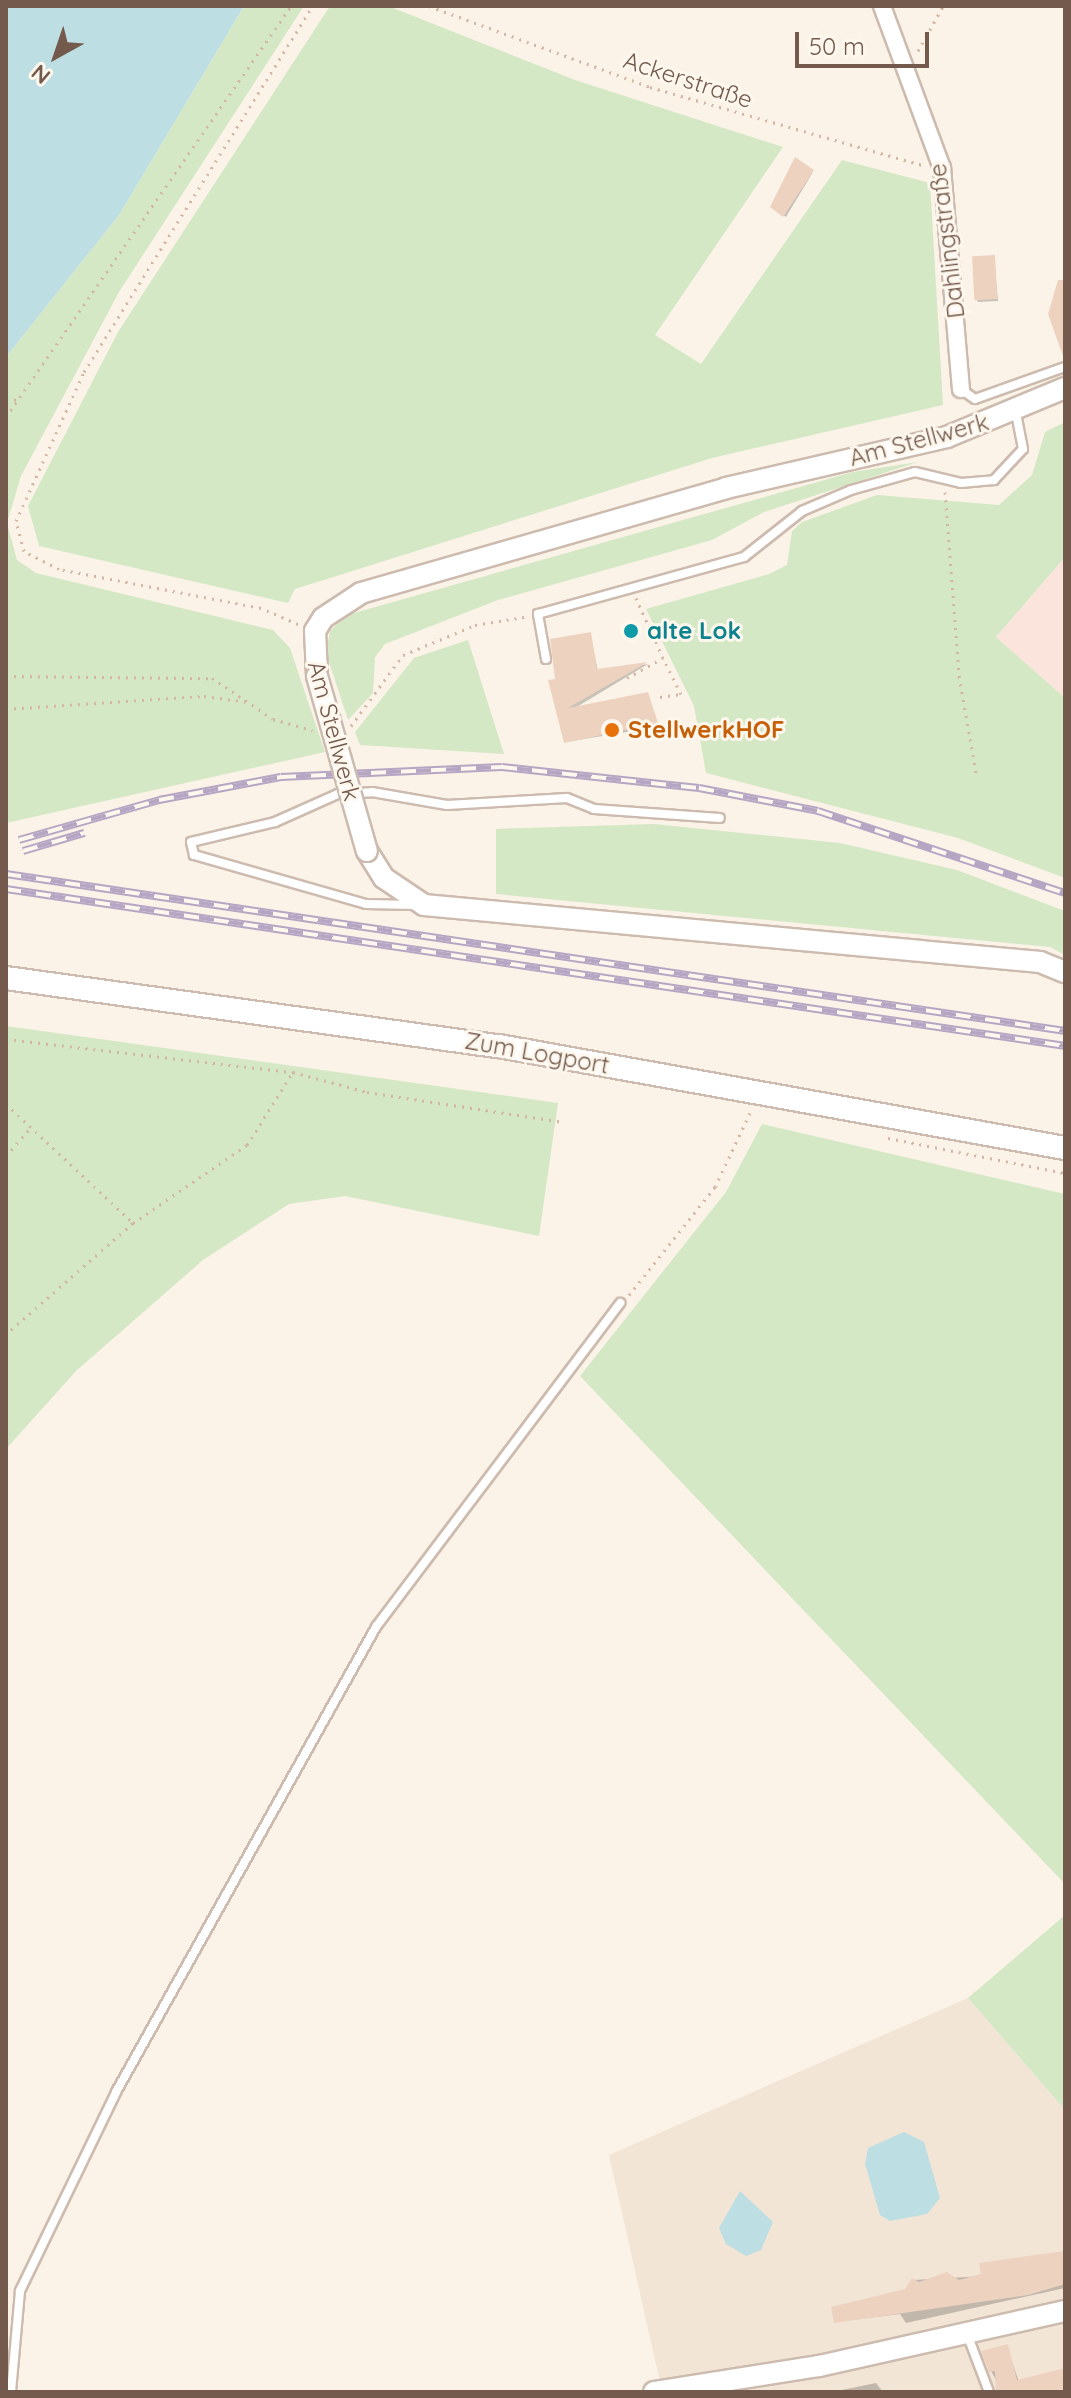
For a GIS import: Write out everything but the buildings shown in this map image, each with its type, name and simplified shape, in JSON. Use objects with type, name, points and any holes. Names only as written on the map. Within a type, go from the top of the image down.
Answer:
[{"type":"main road","name":"Zum Logport","points":[[6,978],[499,1046],[1065,1148]]},
{"type":"street","name":"Dahlingstraße","points":[[882,6],[908,63],[942,168],[961,389]]},
{"type":"street","name":"Am Stellwerk","points":[[1065,388],[1016,413],[361,593],[315,631],[317,676],[367,851],[384,878],[424,905],[1040,962],[1065,972]]},
{"type":"street","points":[[654,2392],[967,2333],[1065,2311]]},
{"type":"lane","points":[[961,389],[975,399],[1065,367]]},
{"type":"lane","points":[[546,659],[538,614],[744,557],[802,511],[881,479],[915,472],[947,481],[977,483],[1009,471],[1023,449],[1016,413]]},
{"type":"lane","points":[[424,905],[366,904],[194,855],[191,842],[275,822],[338,794],[372,792],[447,805],[567,798],[594,809],[720,818]]},
{"type":"lane","points":[[11,2392],[20,2291],[116,2092],[376,1627],[620,1303]]},
{"type":"lane","points":[[967,2333],[989,2392]]},
{"type":"path","points":[[6,417],[291,6]]},
{"type":"path","points":[[313,6],[84,372],[16,521],[24,551],[59,569],[261,608],[315,631]]},
{"type":"path","name":"Ackerstraße","points":[[429,6],[650,87],[942,168]]},
{"type":"path","points":[[908,63],[943,6]]},
{"type":"path","points":[[6,399],[18,400]]},
{"type":"path","points":[[947,481],[948,579],[977,778]]},
{"type":"path","points":[[640,611],[681,694],[660,697]]},
{"type":"path","points":[[338,728],[352,726],[377,699],[403,655],[475,625],[538,614]]},
{"type":"path","points":[[627,678],[663,658]]},
{"type":"path","points":[[6,676],[212,678],[273,719],[325,729]]},
{"type":"path","points":[[6,709],[204,696],[252,702]]},
{"type":"path","points":[[6,1039],[293,1072],[367,1092],[564,1122]]},
{"type":"path","points":[[6,1334],[133,1223],[247,1145],[293,1072]]},
{"type":"path","points":[[6,1104],[133,1223]]},
{"type":"path","points":[[620,1303],[715,1187],[751,1109],[766,1112]]},
{"type":"path","points":[[6,1156],[30,1128]]},
{"type":"path","points":[[882,1137],[1065,1173]]},
{"type":"shaded area","points":[[1065,557],[1065,698],[996,637]]},
{"type":"shaded area","points":[[968,1998],[1065,2110],[1065,2392],[662,2391],[609,2155]]},
{"type":"green space","points":[[244,6],[304,6],[119,292],[21,476],[7,523],[17,560],[36,573],[273,630],[290,648],[325,752],[6,823],[6,357],[119,215]]},
{"type":"green space","points":[[330,6],[388,6],[575,80],[783,147],[655,335],[701,364],[842,160],[930,183],[943,405],[712,458],[295,589],[288,603],[39,546],[28,506],[118,332]]},
{"type":"green space","points":[[1065,422],[1065,557],[996,637],[1065,698],[1065,878],[958,838],[706,773],[694,706],[646,609],[769,574],[787,565],[792,531],[802,522],[877,495],[999,505],[1032,475],[1045,432]]},
{"type":"green space","points":[[918,462],[764,512],[712,540],[498,600],[385,644],[375,657],[373,693],[348,720],[326,653],[330,631],[347,615],[853,472]]},
{"type":"green space","points":[[468,640],[504,754],[360,745],[355,732],[414,658]]},
{"type":"green space","points":[[654,824],[840,843],[957,870],[1065,911],[1065,955],[1050,947],[496,894],[496,829]]},
{"type":"green space","points":[[6,1026],[558,1103],[539,1236],[345,1196],[289,1204],[203,1260],[76,1371],[6,1449]]},
{"type":"green space","points":[[762,1124],[1065,1194],[1065,1884],[580,1376],[726,1192]]},
{"type":"green space","points":[[1065,1915],[1065,2110],[968,1998]]},
{"type":"water","points":[[6,6],[244,6],[119,215],[6,357]]},
{"type":"water","points":[[904,2132],[924,2142],[940,2198],[927,2214],[890,2221],[880,2215],[865,2164],[868,2148]]},
{"type":"water","points":[[740,2191],[773,2222],[761,2250],[746,2256],[726,2244],[719,2228]]},
{"type":"railway","points":[[19,840],[159,800],[281,777],[502,767],[699,788],[818,811],[1065,893]]},
{"type":"railway","points":[[23,851],[84,833]]},
{"type":"railway","points":[[6,874],[1065,1031]]},
{"type":"railway","points":[[6,889],[1065,1046]]},
{"type":"place","name":"alte Lok","points":[[631,631]]},
{"type":"place","name":"StellwerkHOF","points":[[612,730]]}]
